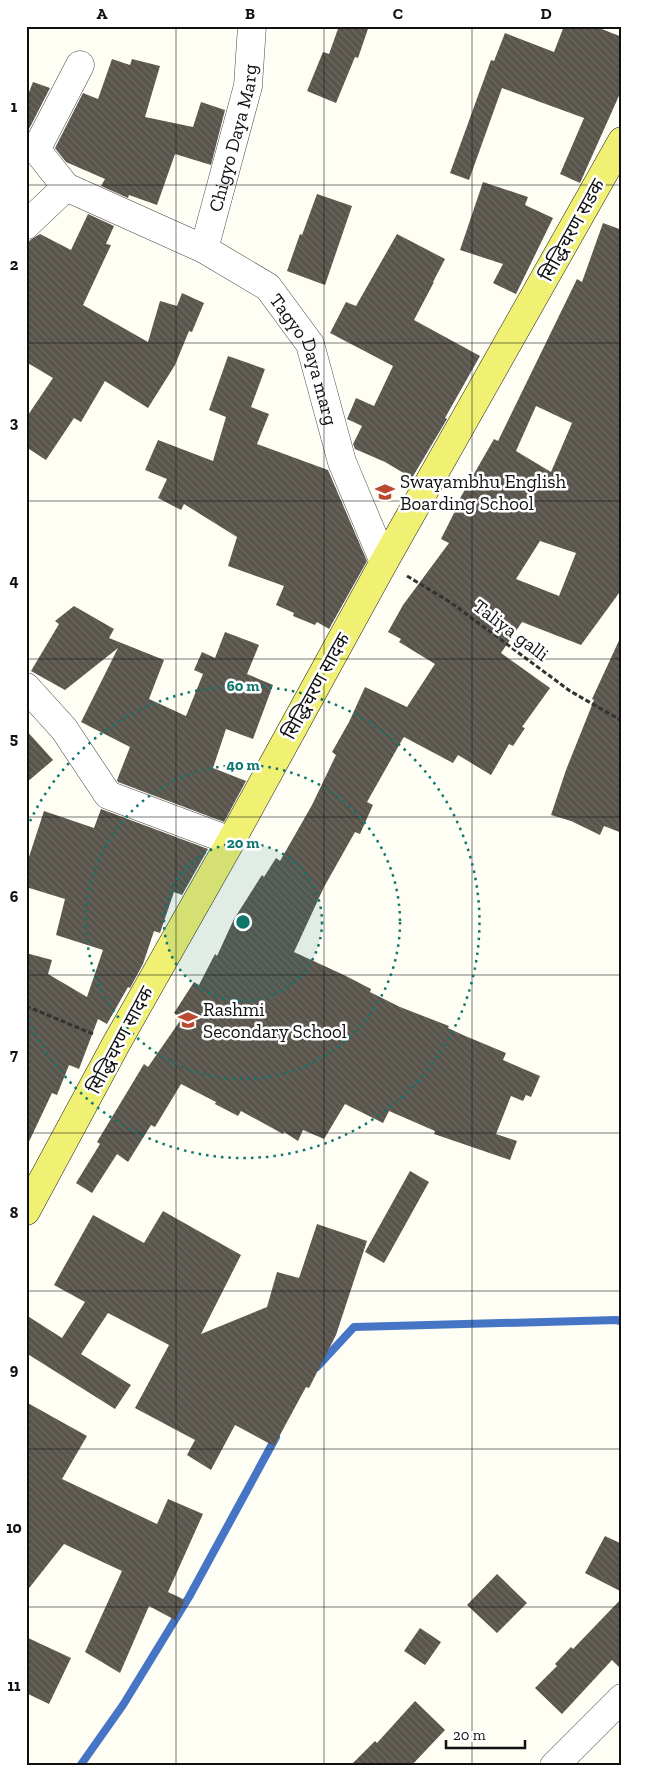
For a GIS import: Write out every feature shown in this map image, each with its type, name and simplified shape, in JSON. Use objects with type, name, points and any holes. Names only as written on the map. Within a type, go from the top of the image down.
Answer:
[{"type":"main road","name":"सिद्धिचरण सडक","points":[[536,293],[622,141]]},
{"type":"main road","name":"सिद्धिचरण सादक","points":[[26,1211],[116,1044],[536,293]]},
{"type":"street","name":"Chigyo Daya Marg","points":[[204,249],[248,86],[252,26]]},
{"type":"street","points":[[26,225],[66,187],[39,154],[38,146],[80,65]]},
{"type":"street","name":"Tagyo Daya marg","points":[[66,187],[204,249],[268,287],[310,344],[342,462],[384,562]]},
{"type":"street","points":[[26,687],[64,729],[108,795],[231,841]]},
{"type":"street","points":[[554,1766],[622,1698]]},
{"type":"path","name":"Taliya galli","points":[[384,562],[450,602],[570,692],[622,721]]},
{"type":"path","points":[[26,1006],[116,1044]]},
{"type":"building","points":[[339,26],[369,26],[358,58],[355,57],[336,103],[307,91],[323,52],[329,54]]},
{"type":"building","points":[[564,26],[594,26],[622,37],[622,89],[580,183],[560,174],[584,118],[502,88],[469,180],[450,173],[491,60],[494,61],[505,33],[554,52]]},
{"type":"building","points":[[112,59],[130,65],[132,59],[160,66],[145,117],[193,127],[201,102],[225,110],[211,165],[175,154],[157,205],[129,195],[128,198],[101,186],[105,179],[66,162],[55,148],[83,93],[98,99]]},
{"type":"building","points":[[33,82],[50,88],[28,131],[26,130],[26,100]]},
{"type":"building","points":[[483,182],[528,197],[525,205],[553,218],[516,294],[493,283],[503,264],[460,250]]},
{"type":"building","points":[[317,194],[352,206],[325,285],[287,271]]},
{"type":"building","points":[[88,214],[114,226],[106,244],[111,245],[83,305],[148,342],[160,301],[177,306],[182,293],[204,303],[192,332],[189,331],[175,365],[148,408],[105,381],[81,422],[74,418],[46,460],[26,447],[26,418],[53,378],[26,362],[26,247],[30,240],[40,234],[71,250]]},
{"type":"building","points":[[603,223],[622,230],[622,589],[581,645],[522,622],[501,653],[550,688],[522,727],[525,728],[513,746],[509,744],[491,775],[458,755],[453,763],[404,737],[367,802],[373,805],[360,834],[355,832],[324,887],[294,952],[346,976],[371,989],[370,992],[400,1007],[449,1026],[448,1028],[506,1053],[503,1060],[540,1076],[531,1097],[526,1095],[523,1101],[511,1096],[496,1134],[517,1141],[510,1160],[434,1134],[435,1131],[389,1111],[383,1123],[345,1104],[324,1139],[303,1130],[298,1141],[241,1111],[238,1116],[181,1084],[155,1127],[151,1125],[128,1162],[117,1154],[92,1193],[76,1183],[100,1144],[97,1142],[144,1064],[148,1067],[182,1018],[174,1013],[194,982],[199,985],[215,954],[217,956],[234,919],[262,875],[264,877],[276,858],[280,861],[312,805],[336,755],[332,752],[349,722],[365,687],[407,707],[435,664],[399,642],[401,639],[388,632],[403,605],[449,543],[441,539],[459,500],[494,439],[498,441],[577,279],[582,282]],"holes":[[[536,406],[572,423],[551,472],[516,451]],[[540,541],[576,553],[559,596],[516,579]]]},
{"type":"building","points":[[397,234],[445,259],[414,320],[480,356],[445,418],[447,419],[412,478],[385,462],[355,449],[353,444],[362,426],[347,419],[356,398],[374,406],[393,366],[330,333],[346,302],[356,306]]},
{"type":"building","points":[[228,356],[265,369],[251,407],[269,414],[257,444],[328,470],[367,561],[329,629],[317,622],[315,625],[293,616],[294,613],[276,605],[284,586],[228,566],[237,537],[184,504],[181,510],[158,498],[167,479],[145,470],[158,440],[213,461],[226,417],[209,410]]},
{"type":"building","points":[[74,606],[114,629],[109,638],[164,660],[149,699],[186,716],[203,674],[194,670],[202,652],[215,658],[225,632],[259,645],[247,674],[273,685],[253,739],[226,729],[213,768],[246,781],[224,822],[118,782],[117,780],[130,747],[81,722],[118,648],[65,690],[31,671],[59,624],[55,621]]},
{"type":"building","points":[[622,634],[622,833],[604,826],[600,835],[571,821],[551,815],[566,770],[594,700],[592,699]]},
{"type":"building","points":[[26,730],[53,760],[26,783]]},
{"type":"building","points":[[101,809],[208,849],[182,895],[174,892],[160,933],[154,931],[143,964],[130,988],[128,987],[107,1024],[98,1019],[79,1069],[69,1065],[57,1095],[52,1093],[26,1148],[26,953],[52,960],[48,974],[87,997],[103,950],[56,935],[65,899],[26,887],[26,866],[44,811],[94,828]]},
{"type":"building","points":[[410,1171],[429,1182],[384,1263],[365,1252]]},
{"type":"building","points":[[163,1211],[241,1255],[201,1334],[267,1307],[277,1272],[299,1278],[317,1224],[367,1241],[336,1335],[309,1388],[306,1387],[274,1446],[235,1425],[211,1470],[187,1455],[195,1440],[135,1408],[169,1345],[108,1313],[81,1354],[131,1385],[115,1409],[26,1353],[26,1315],[62,1338],[85,1302],[54,1285],[93,1215],[144,1243]]},
{"type":"building","points":[[26,1402],[87,1436],[62,1479],[157,1524],[168,1499],[203,1514],[168,1592],[185,1600],[175,1620],[149,1606],[120,1673],[85,1652],[122,1571],[64,1544],[26,1592]]},
{"type":"building","points":[[605,1536],[622,1544],[622,1592],[585,1573]]},
{"type":"building","points":[[497,1574],[527,1603],[497,1633],[467,1605]]},
{"type":"building","points":[[622,1598],[622,1670],[612,1660],[562,1714],[535,1688],[557,1666],[555,1664],[571,1647],[573,1649]]},
{"type":"building","points":[[420,1628],[441,1642],[425,1665],[404,1651]]},
{"type":"building","points":[[26,1637],[71,1658],[49,1704],[26,1693]]},
{"type":"building","points":[[415,1701],[445,1730],[411,1766],[350,1766],[375,1741],[377,1743]]},
{"type":"waterway","points":[[317,1367],[354,1327],[617,1320],[622,1322]]},
{"type":"waterway","points":[[80,1766],[123,1705],[189,1597],[276,1437]]},
{"type":"place","name":"Swayambhu English Boarding School","points":[[385,492]]},
{"type":"place","name":"Rashmi Secondary School","points":[[188,1020]]}]
